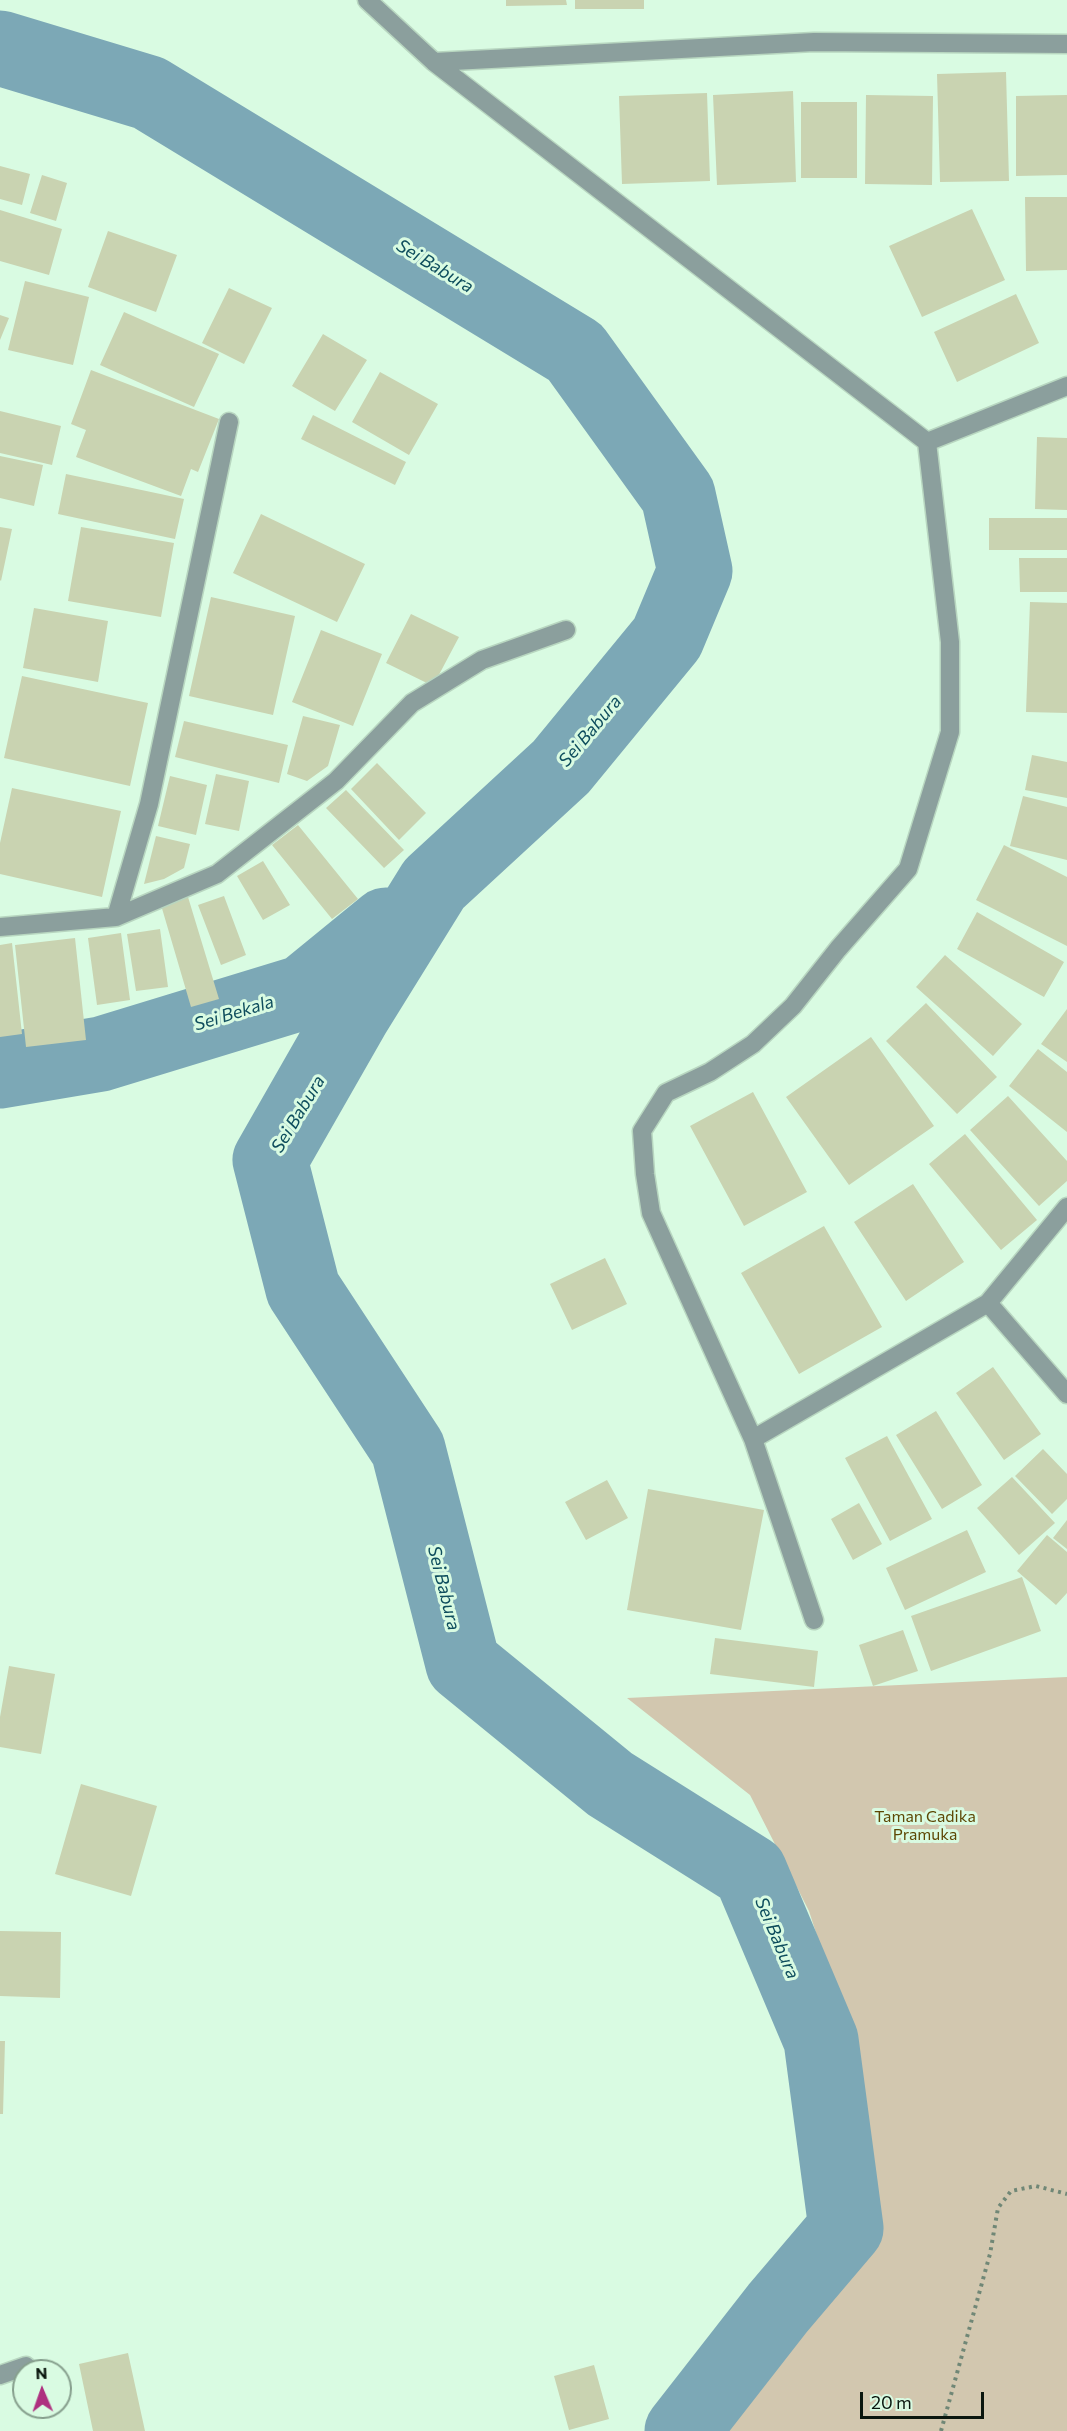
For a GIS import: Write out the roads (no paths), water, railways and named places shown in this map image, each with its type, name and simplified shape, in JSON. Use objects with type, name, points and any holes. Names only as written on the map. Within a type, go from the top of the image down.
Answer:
[{"type":"street","points":[[367,0],[434,62],[927,442],[950,642],[950,732],[908,869],[838,949],[793,1006],[753,1044],[710,1072],[666,1093],[642,1131],[651,1213],[753,1439],[814,1620]]},
{"type":"street","points":[[434,62],[814,42],[1067,44]]},
{"type":"street","points":[[927,442],[1067,386]]},
{"type":"street","points":[[116,917],[149,804],[228,422]]},
{"type":"street","points":[[0,927],[116,917],[217,873],[336,781],[412,703],[482,660],[566,630]]},
{"type":"street","points":[[753,1439],[988,1303],[1067,1207]]},
{"type":"street","points":[[988,1303],[1067,1394]]},
{"type":"waterway","name":"Sei Babura","points":[[0,48],[149,93],[575,352],[678,495],[695,571],[667,638],[561,767],[434,884],[354,1013],[270,1160],[303,1289],[408,1449],[463,1664],[610,1784],[750,1872],[821,2040],[846,2228],[778,2308],[682,2431]]},
{"type":"waterway","name":"Sei Bekala","points":[[0,1071],[101,1054],[304,992],[386,925]]},
{"type":"park label","name":"Taman Cadika Pramuka","points":[[925,1826]]}]
